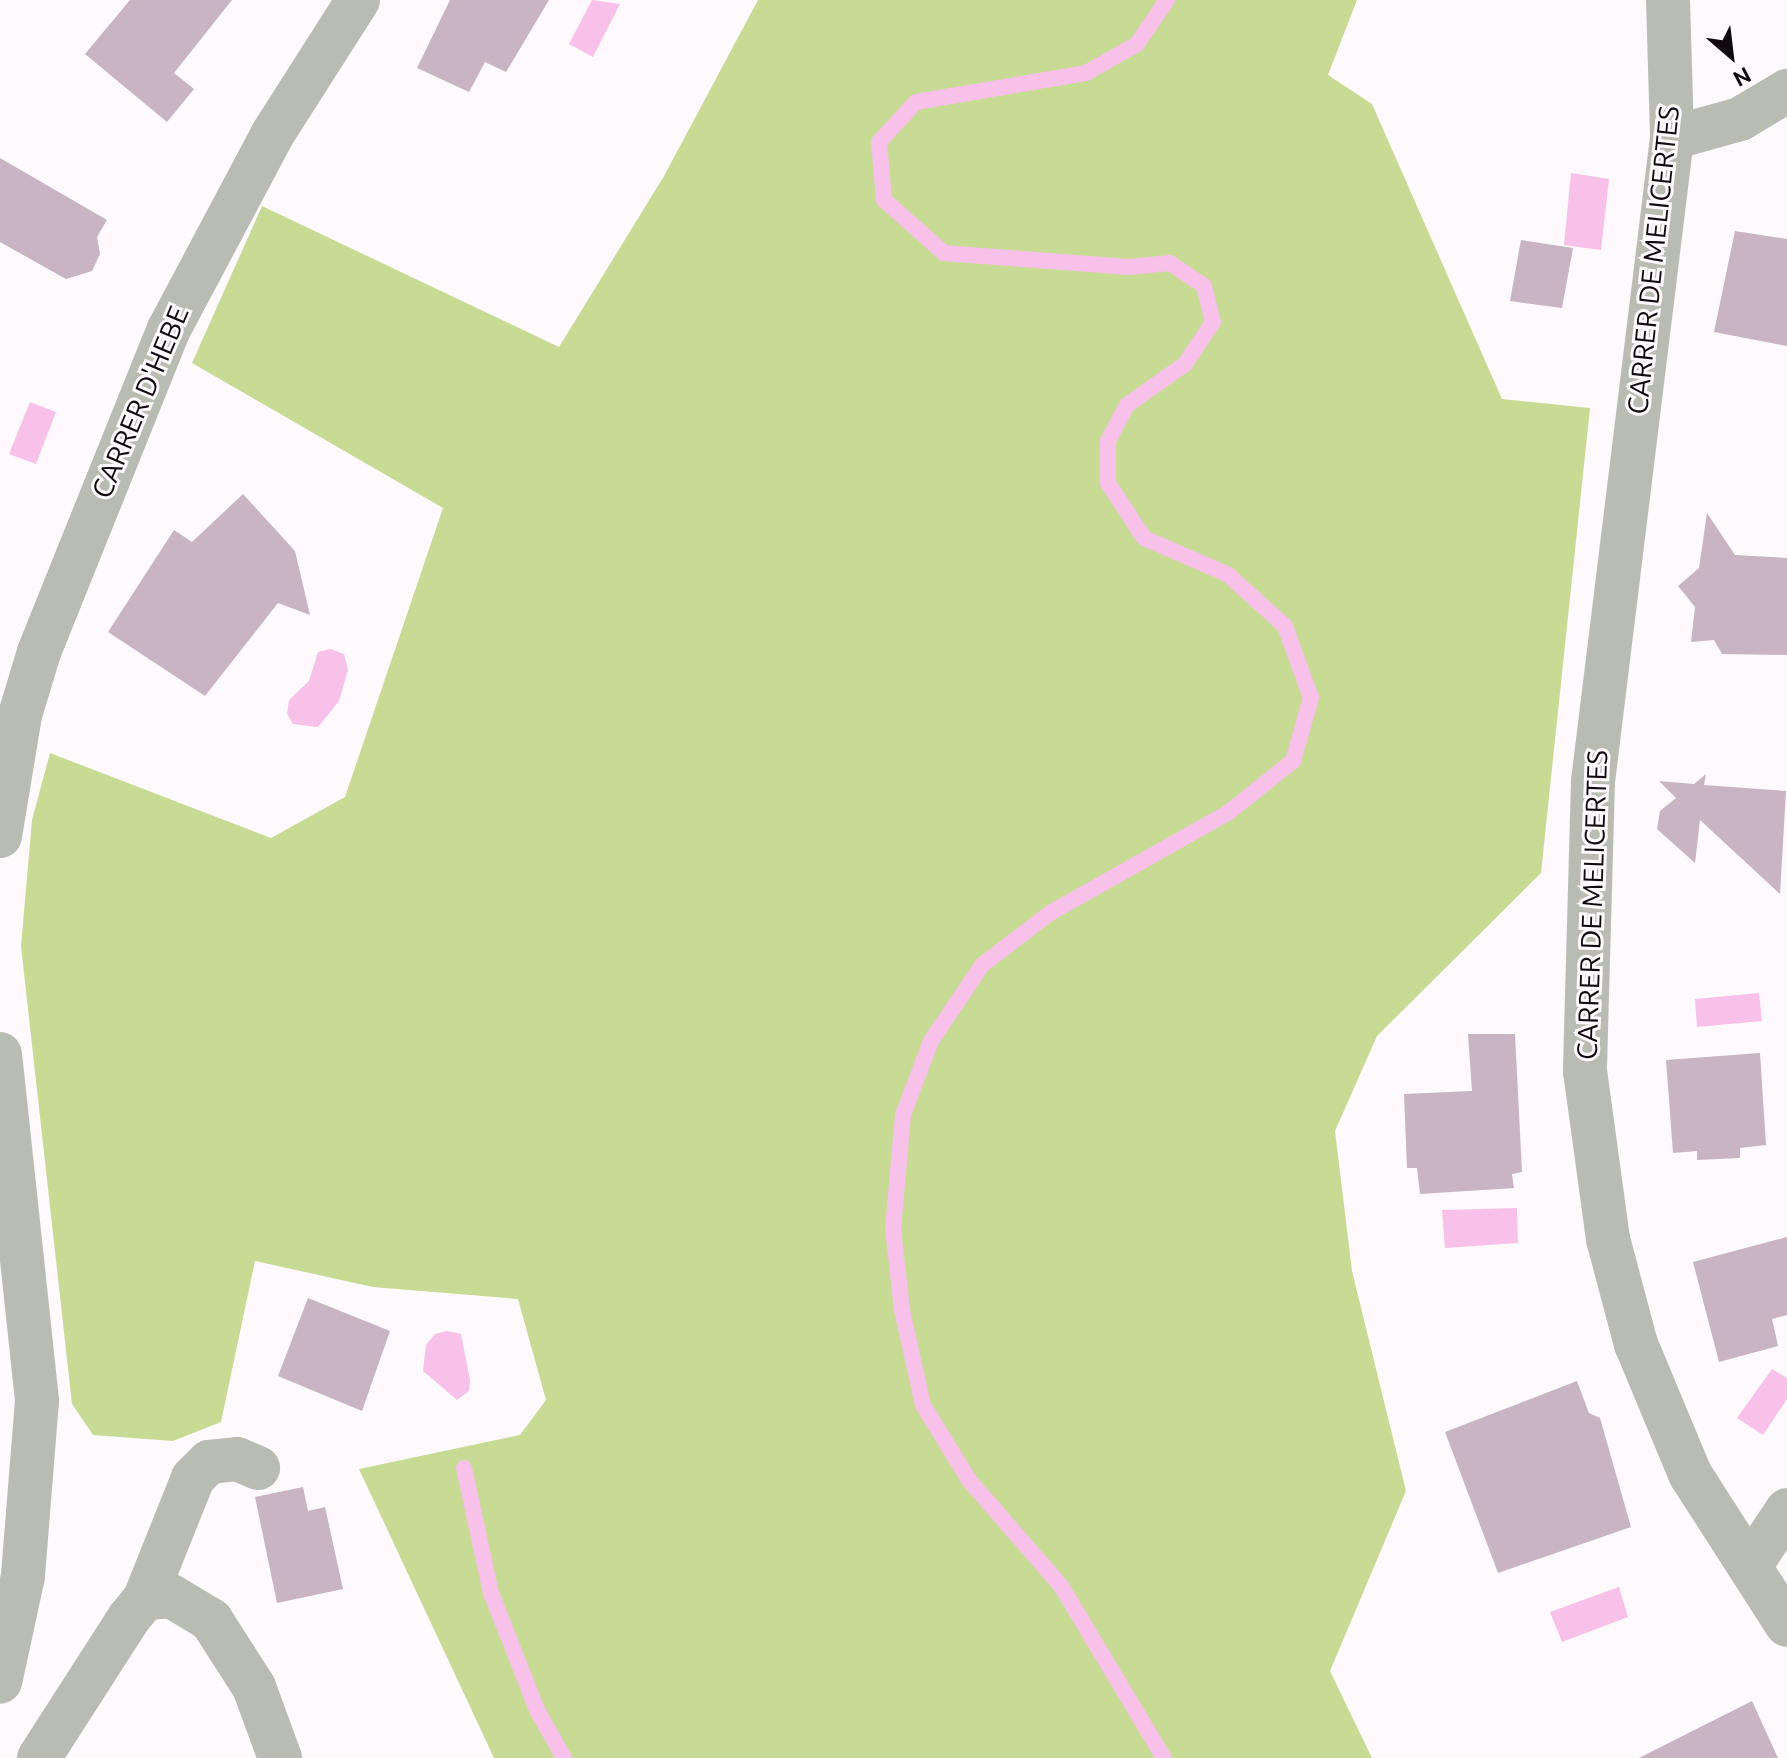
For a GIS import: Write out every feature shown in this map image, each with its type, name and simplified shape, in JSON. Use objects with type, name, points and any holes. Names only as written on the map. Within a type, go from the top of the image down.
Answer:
[{"type":"street","name":"CARRER D'HEBE","points":[[0,836],[20,715],[39,652],[169,329],[272,135],[358,0]]},
{"type":"street","name":"CARRER DE MELICERTES","points":[[1668,0],[1672,138],[1593,781],[1585,1071],[1608,1239],[1636,1344],[1690,1474],[1787,1625]]},
{"type":"street","points":[[1672,138],[1740,119],[1787,91]]},
{"type":"street","points":[[0,1054],[37,1401],[23,1576],[0,1682]]},
{"type":"street","points":[[39,1758],[145,1598],[193,1478],[209,1462],[237,1459],[258,1468]]},
{"type":"street","points":[[1750,1566],[1787,1510]]},
{"type":"street","points":[[145,1598],[171,1596],[211,1620],[254,1687],[280,1758]]},
{"type":"green space","points":[[758,0],[1357,0],[1328,75],[1372,104],[1502,399],[1590,408],[1541,873],[1377,1036],[1335,1131],[1352,1271],[1406,1491],[1330,1671],[1372,1758],[494,1758],[359,1469],[520,1435],[546,1400],[518,1299],[373,1287],[255,1261],[221,1422],[173,1441],[93,1435],[72,1404],[21,946],[32,820],[50,753],[271,838],[345,797],[443,508],[192,363],[262,206],[559,347],[664,176]]},
{"type":"shaded area","points":[[592,0],[620,4],[593,57],[569,44]]},
{"type":"shaded area","points":[[1571,173],[1609,179],[1601,250],[1564,245]]},
{"type":"shaded area","points":[[30,402],[56,412],[36,464],[9,454]]},
{"type":"shaded area","points":[[331,649],[344,654],[348,670],[339,701],[318,727],[293,724],[287,714],[289,700],[309,681],[318,652]]},
{"type":"shaded area","points":[[1759,993],[1762,1021],[1697,1027],[1695,999]]},
{"type":"shaded area","points":[[1517,1208],[1518,1243],[1445,1248],[1442,1210]]},
{"type":"shaded area","points":[[447,1331],[461,1334],[470,1380],[469,1391],[457,1400],[423,1371],[426,1345],[435,1334]]},
{"type":"shaded area","points":[[1772,1369],[1787,1378],[1787,1399],[1763,1435],[1737,1418]]},
{"type":"shaded area","points":[[1619,1587],[1628,1617],[1562,1642],[1550,1612]]},
{"type":"building","points":[[130,0],[232,0],[174,73],[194,89],[167,122],[85,54]]},
{"type":"building","points":[[450,0],[549,0],[506,72],[485,62],[469,92],[417,68]]},
{"type":"building","points":[[0,158],[107,220],[97,237],[100,254],[92,271],[66,279],[0,242]]},
{"type":"building","points":[[1735,231],[1787,239],[1787,346],[1714,332]]},
{"type":"building","points":[[1521,240],[1573,248],[1562,308],[1510,301]]},
{"type":"building","points":[[243,494],[295,551],[310,615],[278,603],[205,696],[108,632],[174,530],[192,542]]},
{"type":"building","points":[[1707,513],[1735,555],[1787,558],[1787,655],[1722,654],[1714,640],[1691,642],[1695,607],[1678,586],[1699,568]]},
{"type":"building","points":[[1706,774],[1704,785],[1786,791],[1780,894],[1700,820],[1695,863],[1657,829],[1660,811],[1676,798],[1659,781],[1694,784]]},
{"type":"building","points":[[1468,1034],[1515,1034],[1522,1172],[1512,1174],[1514,1188],[1420,1194],[1417,1168],[1407,1168],[1404,1094],[1472,1091]]},
{"type":"building","points":[[1760,1053],[1766,1145],[1740,1148],[1740,1158],[1697,1160],[1697,1151],[1673,1153],[1666,1060]]},
{"type":"building","points":[[1787,1237],[1787,1315],[1772,1319],[1778,1346],[1719,1362],[1693,1262]]},
{"type":"building","points":[[308,1298],[390,1331],[362,1411],[278,1376]]},
{"type":"building","points":[[1577,1381],[1589,1413],[1600,1418],[1631,1527],[1498,1573],[1445,1432]]},
{"type":"building","points":[[303,1487],[308,1511],[325,1507],[343,1589],[277,1603],[255,1497]]},
{"type":"building","points":[[1752,1701],[1778,1758],[1639,1758]]},
{"type":"waterway","points":[[1164,1758],[1061,1586],[969,1480],[923,1405],[902,1310],[893,1229],[903,1115],[931,1041],[982,965],[1050,913],[1229,812],[1293,761],[1311,698],[1285,626],[1227,574],[1144,538],[1108,483],[1108,441],[1127,405],[1185,364],[1213,322],[1204,286],[1170,263],[1129,267],[944,253],[884,200],[879,142],[916,102],[1086,73],[1137,44],[1167,0]]},
{"type":"waterway","points":[[464,1468],[491,1593],[537,1710],[564,1758]]}]
